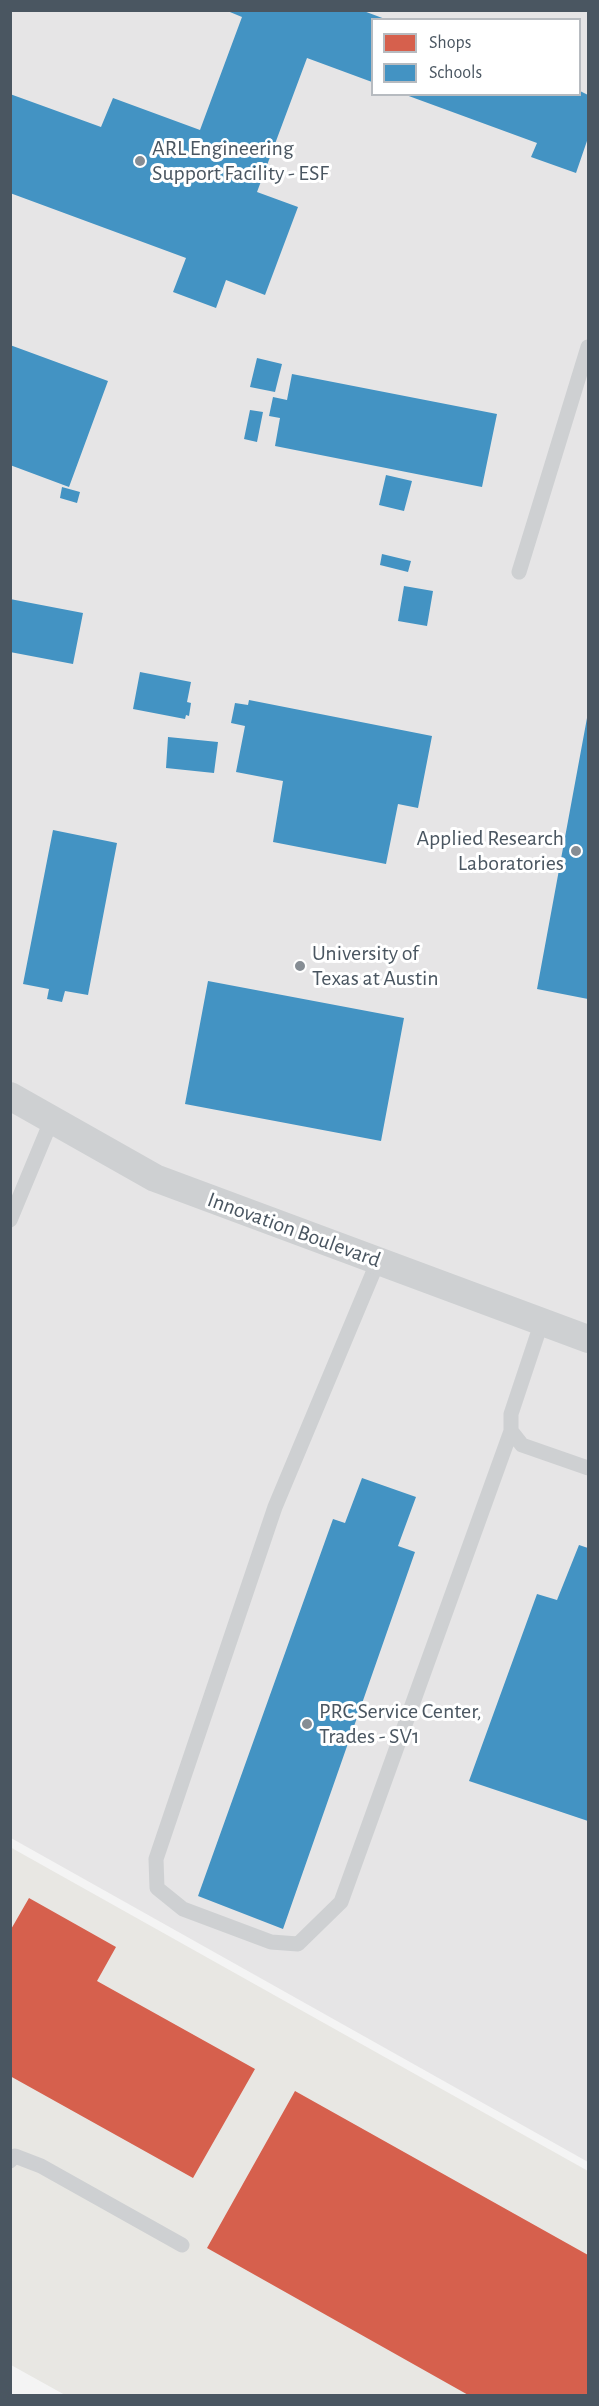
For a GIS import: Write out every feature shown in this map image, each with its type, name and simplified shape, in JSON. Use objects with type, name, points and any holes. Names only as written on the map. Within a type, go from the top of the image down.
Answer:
[{"type":"street","name":"Innovation Boulevard","points":[[10,1096],[155,1178],[588,1339]]},
{"type":"lane","points":[[519,572],[588,347]]},
{"type":"lane","points":[[10,1220],[52,1119]]},
{"type":"lane","points":[[378,1261],[276,1508],[156,1859],[157,1888],[183,1908],[271,1942],[298,1944],[341,1902],[511,1431],[511,1414],[542,1321]]},
{"type":"lane","points":[[511,1431],[522,1445],[588,1468]]},
{"type":"lane","points":[[10,2161],[15,2156],[41,2166],[182,2245]]},
{"type":"shaded area","name":"University of Texas at Austin","points":[[11,11],[588,11],[588,2162],[11,1838]]},
{"type":"shaded area","points":[[10,1847],[588,2171],[588,2395],[65,2395],[11,2365]]},
{"type":"building: Shops","points":[[29,1898],[116,1947],[97,1981],[255,2069],[193,2178],[10,2076],[10,1931]]},
{"type":"building: Shops","points":[[295,2091],[588,2255],[588,2396],[470,2396],[207,2248]]},
{"type":"building: Schools","name":"ARL Engineering Support Facility - ESF","points":[[225,10],[361,10],[382,18],[371,18],[371,82],[307,58],[257,192],[298,207],[265,295],[226,280],[216,308],[173,292],[186,258],[10,193],[10,94],[101,127],[113,98],[200,130],[242,17]]},
{"type":"building: Schools","points":[[581,92],[588,95],[588,138],[576,173],[531,157],[537,143],[409,96],[581,96]]},
{"type":"building: Schools","points":[[10,345],[108,381],[69,487],[10,465]]},
{"type":"building: Schools","points":[[257,358],[282,364],[275,392],[250,387]]},
{"type":"building: Schools","points":[[292,374],[497,414],[482,487],[275,446],[280,418],[269,416],[273,397],[287,400]]},
{"type":"building: Schools","points":[[250,410],[263,412],[257,442],[244,439]]},
{"type":"building: Schools","points":[[386,475],[412,481],[404,511],[379,505]]},
{"type":"building: Schools","points":[[62,487],[80,492],[77,503],[60,498]]},
{"type":"building: Schools","points":[[382,554],[411,561],[408,572],[380,565]]},
{"type":"building: Schools","points":[[404,586],[433,591],[427,626],[398,621]]},
{"type":"building: Schools","points":[[10,599],[83,613],[73,664],[10,652]]},
{"type":"building: Schools","points":[[140,672],[191,682],[187,702],[191,703],[189,716],[186,715],[185,719],[133,709]]},
{"type":"building: Schools","points":[[249,700],[432,736],[418,808],[398,804],[386,864],[273,842],[283,781],[236,772],[245,726],[231,723],[235,703],[248,705]]},
{"type":"building: Schools","name":"Applied Research Laboratories","points":[[588,718],[588,999],[537,989]]},
{"type":"building: Schools","points":[[168,737],[218,742],[214,773],[166,768]]},
{"type":"building: Schools","points":[[53,830],[117,843],[88,995],[65,991],[62,1002],[47,999],[49,989],[23,984]]},
{"type":"building: Schools","points":[[208,981],[404,1018],[381,1141],[185,1104]]},
{"type":"building: Schools","name":"PRC Service Center, Trades - SV1","points":[[362,1478],[416,1497],[398,1546],[415,1552],[283,1929],[198,1896],[333,1519],[345,1523]]},
{"type":"building: Schools","name":"PRC Service Center, Trades - SV1","points":[[579,1545],[588,1548],[588,1821],[469,1781],[537,1594],[557,1600]]},
{"type":"place","name":"ARL Engineering Support Facility - ESF","points":[[140,161]]},
{"type":"place","name":"Applied Research Laboratories","points":[[576,851]]},
{"type":"place","name":"University of Texas at Austin","points":[[300,966]]},
{"type":"place","name":"PRC Service Center, Trades - SV1","points":[[307,1724]]}]
